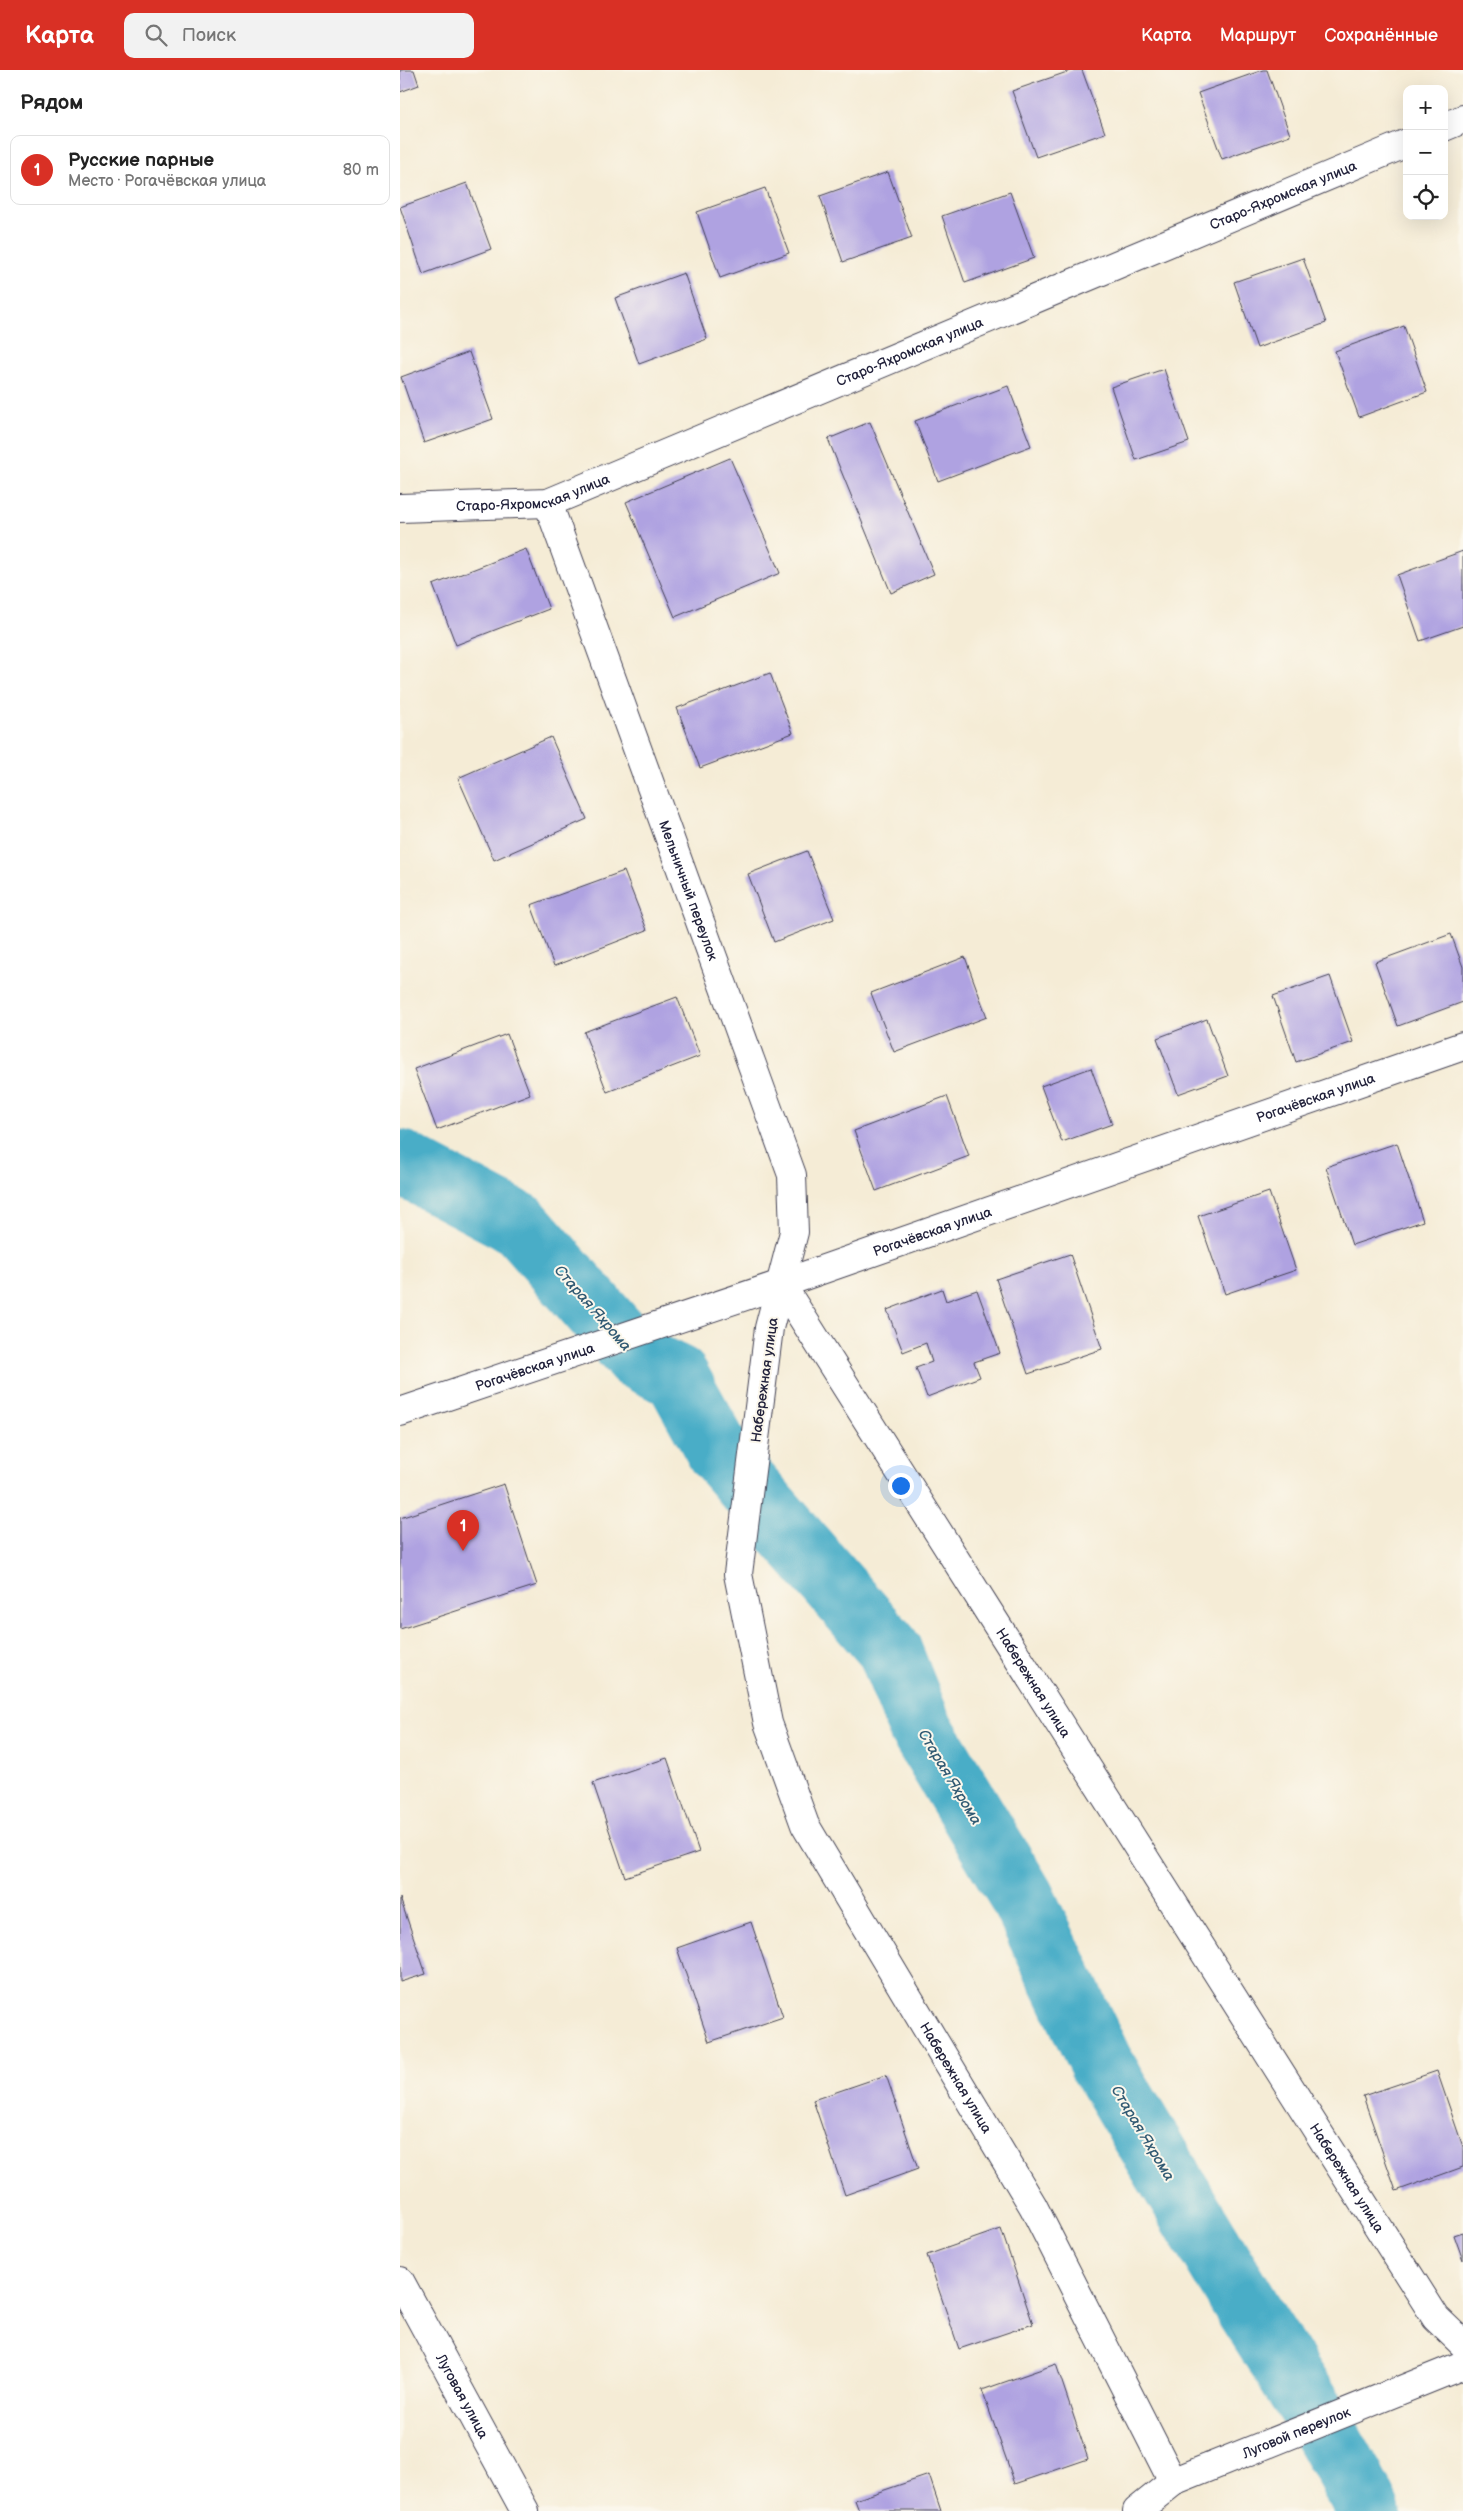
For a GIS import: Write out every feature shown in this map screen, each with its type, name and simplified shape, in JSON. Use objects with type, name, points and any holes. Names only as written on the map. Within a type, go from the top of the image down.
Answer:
[{"type":"street","points":[[1448,125],[1463,119]]},
{"type":"street","name":"Старо-Яхромская улица","points":[[400,508],[548,503],[1403,145]]},
{"type":"street","name":"Мельничный переулок","points":[[548,503],[792,1175],[794,1232],[781,1284]]},
{"type":"street","name":"Рогачёвская улица","points":[[400,1412],[781,1284],[1463,1046]]},
{"type":"street","name":"Набережная улица","points":[[781,1284],[1436,2318],[1463,2344]]},
{"type":"street","name":"Набережная улица","points":[[781,1284],[769,1328],[738,1574],[768,1723],[805,1825],[1033,2206],[1173,2482]]},
{"type":"street","name":"Луговая улица","points":[[400,2281],[525,2511]]},
{"type":"street","name":"Луговой переулок","points":[[1137,2511],[1173,2482],[1463,2365]]},
{"type":"building","points":[[400,70],[414,70],[419,85],[400,92]]},
{"type":"building","points":[[1073,70],[1082,70],[1105,133],[1036,157],[1012,91]]},
{"type":"building","points":[[1267,70],[1290,135],[1222,159],[1198,93]]},
{"type":"building","points":[[888,172],[912,238],[843,262],[820,196]]},
{"type":"building","points":[[467,183],[491,249],[423,274],[400,207]]},
{"type":"building","points":[[765,188],[789,253],[720,278],[697,212]]},
{"type":"building","points":[[1010,192],[1034,258],[965,283],[942,216]]},
{"type":"building","points":[[1303,258],[1326,323],[1257,348],[1234,282]]},
{"type":"building","points":[[684,273],[707,339],[639,364],[615,298]]},
{"type":"building","points":[[1404,326],[1427,392],[1359,417],[1335,351]]},
{"type":"building","points":[[469,352],[493,419],[424,443],[401,377]]},
{"type":"building","points":[[1164,369],[1189,442],[1136,460],[1111,387]]},
{"type":"building","points":[[1008,386],[1031,446],[938,481],[915,421]]},
{"type":"building","points":[[870,422],[934,574],[891,593],[828,439]]},
{"type":"building","points":[[730,458],[780,573],[675,617],[626,502]]},
{"type":"building","points":[[526,549],[549,609],[456,645],[433,585]]},
{"type":"building","points":[[1463,551],[1463,626],[1420,641],[1397,575]]},
{"type":"building","points":[[770,673],[793,733],[700,768],[677,708]]},
{"type":"building","points":[[551,737],[587,819],[494,860],[458,778]]},
{"type":"building","points":[[807,851],[834,919],[774,942],[748,874]]},
{"type":"building","points":[[624,871],[647,930],[554,966],[531,905]]},
{"type":"building","points":[[1451,934],[1463,967],[1463,1002],[1398,1026],[1375,962]]},
{"type":"building","points":[[965,957],[987,1017],[894,1052],[871,993]]},
{"type":"building","points":[[1330,976],[1353,1042],[1296,1062],[1273,996]]},
{"type":"building","points":[[677,997],[700,1056],[607,1092],[584,1032]]},
{"type":"building","points":[[1207,1019],[1228,1076],[1178,1094],[1157,1038]]},
{"type":"building","points":[[507,1034],[530,1094],[437,1130],[414,1069]]},
{"type":"building","points":[[1091,1068],[1112,1124],[1062,1142],[1041,1086]]},
{"type":"building","points":[[947,1096],[969,1156],[876,1191],[854,1131]]},
{"type":"building","points":[[1397,1143],[1423,1221],[1352,1245],[1326,1167]]},
{"type":"building","points":[[1269,1192],[1296,1270],[1225,1294],[1198,1216]]},
{"type":"building","points":[[1070,1254],[1102,1349],[1028,1374],[996,1279]]},
{"type":"building","points":[[942,1289],[946,1301],[977,1290],[1000,1353],[974,1362],[980,1377],[927,1397],[916,1368],[932,1362],[926,1343],[903,1352],[887,1310]]},
{"type":"building","points":[[504,1484],[537,1585],[400,1629],[400,1518]]},
{"type":"building","points":[[667,1758],[699,1852],[625,1877],[593,1783]]},
{"type":"building","points":[[400,1898],[426,1974],[400,1982]]},
{"type":"building","points":[[751,1922],[783,2017],[709,2042],[677,1948]]},
{"type":"building","points":[[1437,2071],[1463,2147],[1463,2167],[1396,2191],[1363,2096]]},
{"type":"building","points":[[886,2075],[918,2169],[845,2195],[813,2100]]},
{"type":"building","points":[[1001,2229],[1033,2324],[959,2349],[927,2255]]},
{"type":"building","points":[[1463,2232],[1463,2260],[1454,2235]]},
{"type":"building","points":[[1056,2364],[1088,2459],[1015,2484],[982,2390]]},
{"type":"building","points":[[929,2475],[941,2511],[859,2511],[855,2500]]},
{"type":"waterway","name":"Старая Яхрома","points":[[400,1162],[520,1225],[637,1358],[677,1377],[719,1453],[889,1649],[920,1727],[1022,1897],[1101,2063],[1249,2311],[1320,2422],[1369,2511]]},
{"type":"place","name":"Русские парные","points":[[463,1551]]}]
